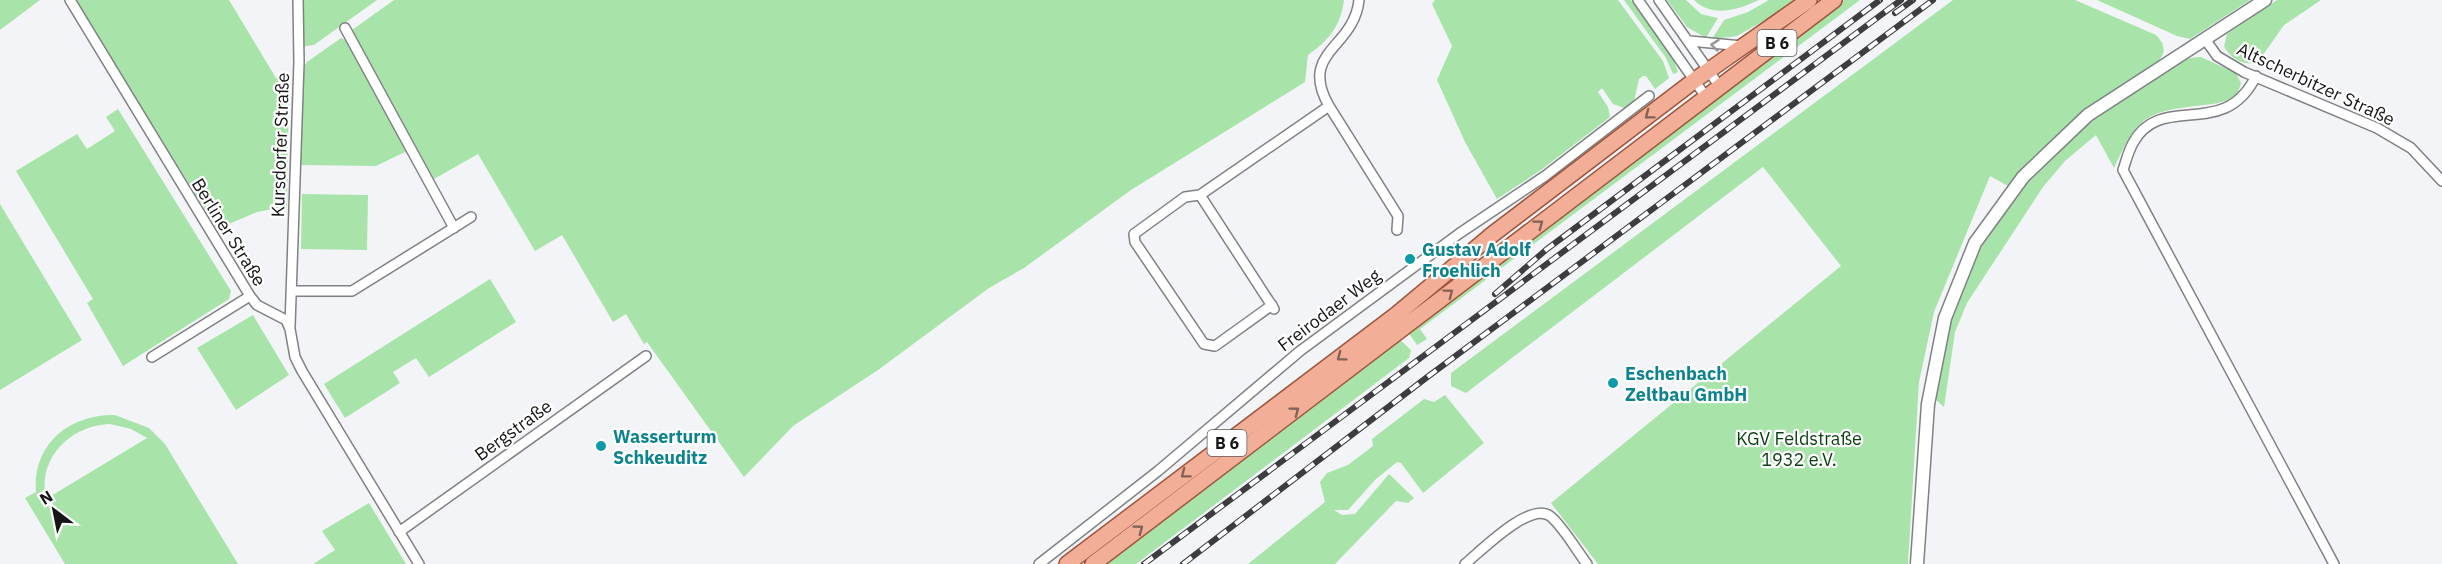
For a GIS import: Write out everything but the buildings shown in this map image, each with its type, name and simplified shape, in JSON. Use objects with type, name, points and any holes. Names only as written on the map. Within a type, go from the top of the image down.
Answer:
[{"type":"main road","name":"B 6","points":[[1093,564],[1396,324],[1493,234],[1708,70],[1809,0]]},
{"type":"main road","name":"B 6","points":[[1067,564],[1720,87],[1834,0]]},
{"type":"street","name":"Berliner Straße","points":[[70,0],[250,296],[257,305],[286,320],[290,329]]},
{"type":"street","name":"Kursdorfer Straße","points":[[290,329],[298,0]]},
{"type":"street","points":[[1359,0],[1346,33],[1320,67],[1318,84],[1329,106],[1398,216],[1397,230]]},
{"type":"street","points":[[1638,0],[1706,97]]},
{"type":"street","points":[[1659,0],[1690,41],[1720,87]]},
{"type":"street","points":[[1917,564],[1928,404],[1945,318],[1975,243],[2023,177],[2088,115],[2265,0]]},
{"type":"street","points":[[345,28],[454,228]]},
{"type":"street","name":"Altscherbitzer Straße","points":[[2205,39],[2217,56],[2244,72],[2377,128],[2411,148],[2442,182]]},
{"type":"street","points":[[1690,41],[1742,46]]},
{"type":"street","points":[[2256,76],[2249,90],[2231,107],[2216,113],[2162,118],[2148,126],[2133,142],[2123,170],[2334,564]]},
{"type":"street","name":"Freirodaer Weg","points":[[1039,564],[1158,471],[1307,346],[1451,240],[1545,176],[1649,96]]},
{"type":"street","points":[[1200,195],[1273,308],[1215,346],[1209,346],[1200,339],[1135,242],[1136,231],[1185,197],[1200,195],[1329,106]]},
{"type":"street","points":[[292,291],[352,291],[471,217]]},
{"type":"street","points":[[152,357],[250,296]]},
{"type":"street","points":[[290,329],[291,345],[298,364],[419,564]]},
{"type":"street","name":"Bergstraße","points":[[399,532],[645,356]]},
{"type":"street","points":[[1465,564],[1526,515],[1538,512],[1550,516],[1587,564]]},
{"type":"green space","points":[[0,0],[40,0],[0,30]]},
{"type":"green space","points":[[75,0],[229,0],[276,78],[289,79],[287,210],[273,209],[257,212],[217,229]]},
{"type":"green space","points":[[301,0],[377,0],[314,45],[300,47]]},
{"type":"green space","points":[[394,0],[1344,0],[1337,25],[1322,44],[1308,55],[1305,82],[1131,190],[1024,268],[989,288],[878,370],[793,426],[744,477],[647,342],[644,344],[626,314],[613,322],[562,235],[535,251],[478,154],[434,179],[352,30]]},
{"type":"green space","points":[[1435,0],[1618,0],[1663,61],[1669,78],[1655,89],[1646,76],[1643,76],[1639,79],[1634,101],[1624,108],[1613,104],[1602,88],[1598,92],[1608,107],[1610,117],[1541,170],[1497,199],[1465,142],[1437,80],[1452,46],[1432,4]]},
{"type":"green space","points":[[1624,0],[1631,0],[1671,54],[1678,72],[1673,74],[1666,58]]},
{"type":"green space","points":[[1667,0],[1686,0],[1701,14],[1718,18],[1706,38],[1687,27]]},
{"type":"green space","points":[[1694,0],[1759,0],[1743,7],[1717,11],[1701,6]]},
{"type":"green space","points":[[1769,0],[1800,0],[1737,36],[1712,39],[1724,20],[1748,12]]},
{"type":"green space","points":[[1844,0],[1860,0],[1420,329],[1427,339],[1417,345],[1408,332]]},
{"type":"green space","name":"KGV Feldstraße 1932 e.V.","points":[[1953,0],[2075,0],[2156,35],[2164,49],[2155,65],[2074,120],[2008,186],[1990,176],[1934,312],[1919,382],[1908,564],[1598,564],[1551,503],[1841,266],[1763,167],[1466,393],[1451,386],[1451,373]]},
{"type":"green space","points":[[2097,0],[2250,0],[2190,39],[2177,36]]},
{"type":"green space","points":[[2277,0],[2321,0],[2284,25],[2258,62],[2248,63],[2234,58],[2224,46],[2227,34]]},
{"type":"green space","points":[[341,38],[345,40],[407,151],[376,166],[299,165],[302,69],[307,62]]},
{"type":"green space","points":[[2201,57],[2236,73],[2241,83],[2238,93],[2222,102],[2168,110],[2146,119],[2130,137],[2114,168],[2096,135],[2065,161],[2043,187],[1967,303],[1955,332],[1944,407],[1935,399],[1949,327],[1961,291],[1976,257],[2018,194],[2070,140],[2099,116],[2173,65]]},
{"type":"green space","points":[[118,109],[231,291],[229,299],[123,366],[87,303],[93,299],[16,171],[77,134],[87,149],[115,131],[106,117]]},
{"type":"green space","points":[[302,194],[368,195],[367,250],[301,249]]},
{"type":"green space","points":[[0,204],[82,340],[0,390]]},
{"type":"green space","points":[[490,279],[516,322],[429,377],[416,358],[393,372],[400,383],[345,418],[324,384]]},
{"type":"green space","points":[[253,315],[289,375],[236,410],[197,348]]},
{"type":"green space","points":[[1399,339],[1411,350],[1409,358],[1136,564],[1103,564]]},
{"type":"green space","points":[[1445,395],[1484,443],[1423,493],[1401,463],[1397,462],[1376,479],[1348,510],[1334,510],[1342,515],[1355,514],[1389,474],[1414,498],[1408,503],[1396,501],[1335,564],[1248,564],[1325,502],[1320,482],[1327,473],[1348,465],[1373,446],[1372,439],[1424,399],[1434,402]]},
{"type":"green space","points":[[115,415],[149,428],[165,444],[238,564],[65,564],[25,498],[36,492],[36,475],[47,446],[69,426],[99,416]],"holes":[[[110,424],[131,429],[147,438],[46,499],[47,470],[60,446],[70,437],[82,430]]]},
{"type":"green space","points":[[369,503],[406,564],[313,564],[335,550],[322,531]]},
{"type":"railway","points":[[1495,294],[1547,249],[1880,0]]},
{"type":"railway","points":[[1144,564],[1901,0]]},
{"type":"railway","points":[[1895,13],[1913,0]]},
{"type":"railway","points":[[1183,564],[1426,378],[1933,0]]},
{"type":"place","name":"Gustav Adolf Froehlich","points":[[1410,259]]},
{"type":"place","name":"Eschenbach Zeltbau GmbH","points":[[1613,383]]},
{"type":"place","name":"Wasserturm Schkeuditz","points":[[601,446]]}]
